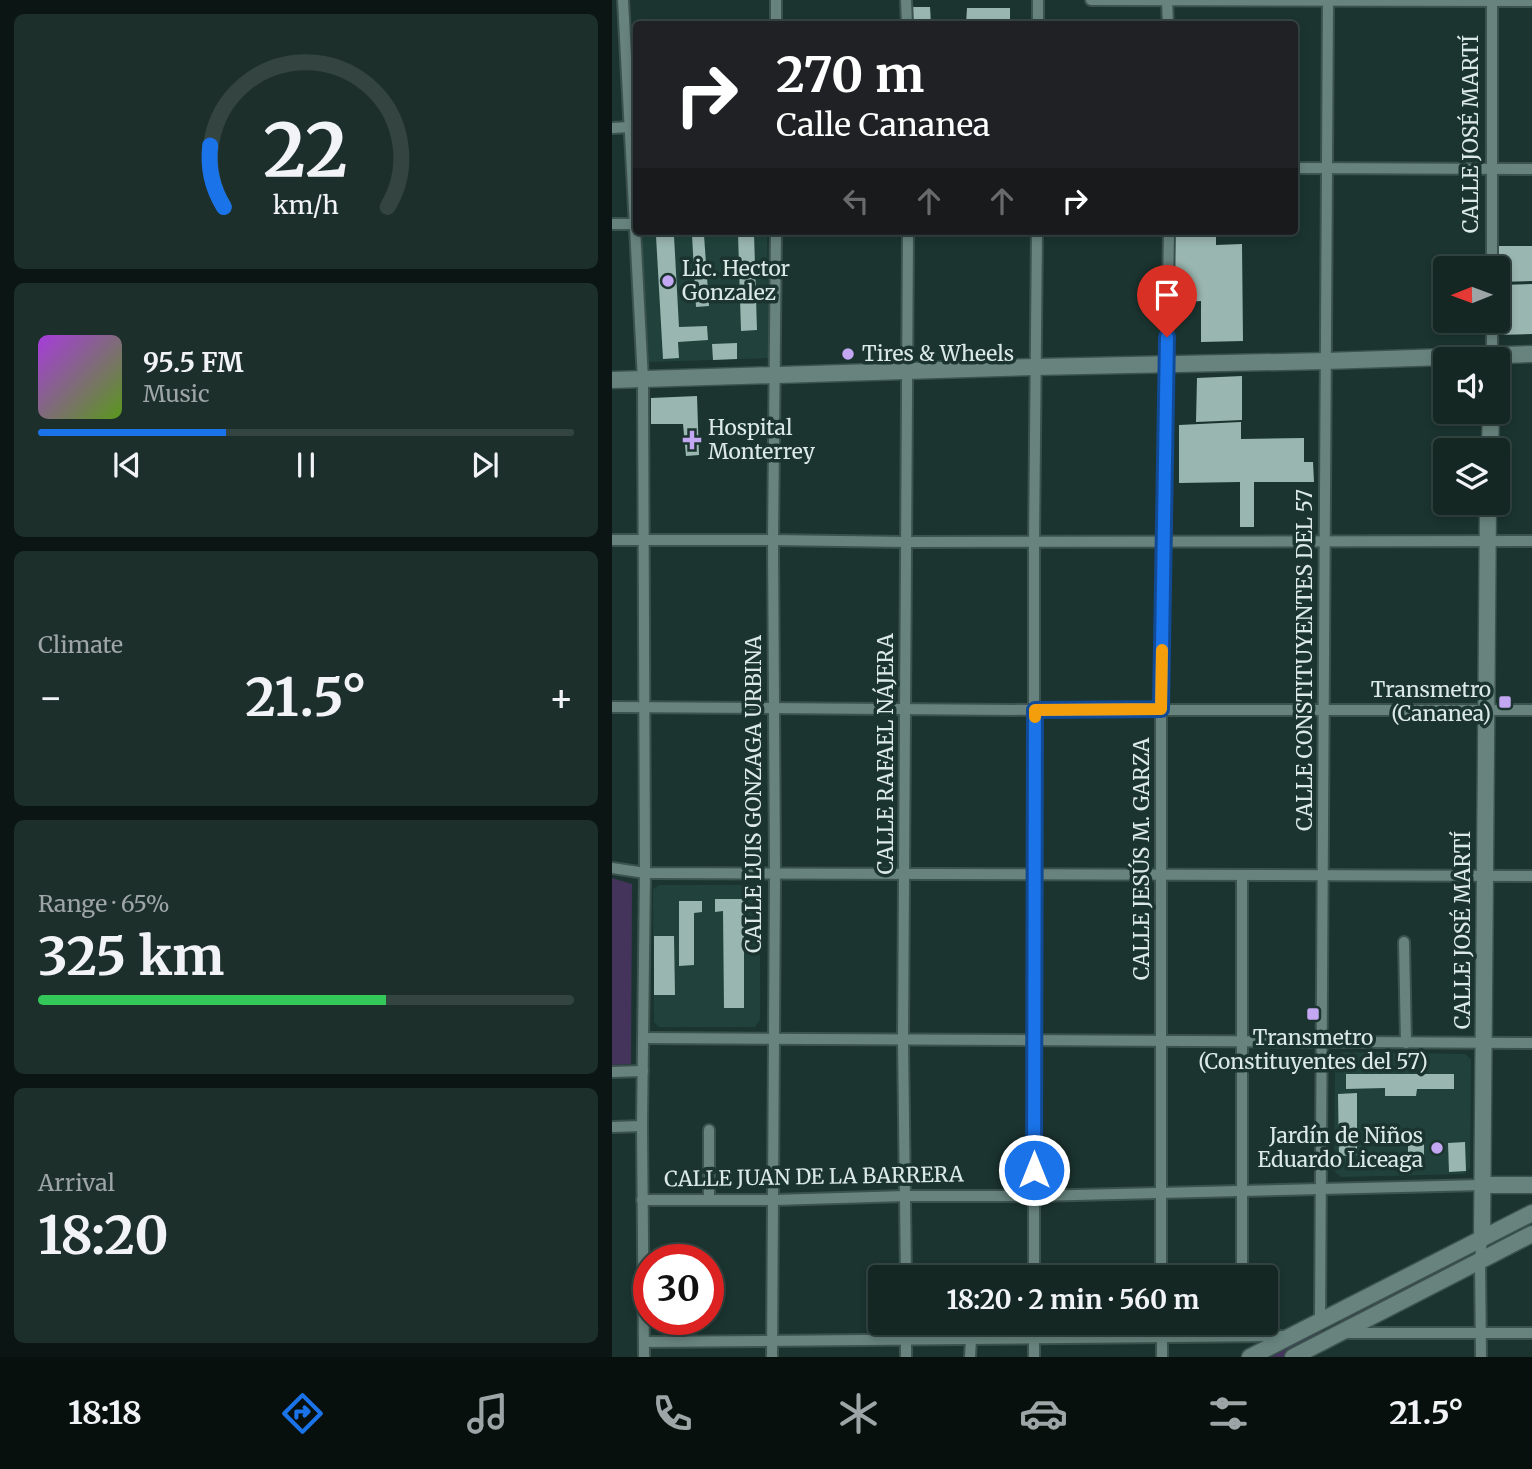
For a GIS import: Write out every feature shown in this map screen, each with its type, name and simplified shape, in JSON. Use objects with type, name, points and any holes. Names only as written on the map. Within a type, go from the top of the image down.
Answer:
[{"type":"street","points":[[623,0],[633,156]]},
{"type":"street","points":[[776,0],[776,21]]},
{"type":"street","points":[[907,0],[907,21]]},
{"type":"street","points":[[1038,0],[1038,21]]},
{"type":"street","points":[[1091,0],[1531,1]]},
{"type":"street","name":"CALLE JOSÉ MARTÍ","points":[[1492,0],[1492,256]]},
{"type":"street","points":[[1167,1],[1168,21]]},
{"type":"street","name":"CALLE CONSTITUYENTES DEL 57","points":[[1320,1321],[1328,1]]},
{"type":"street","points":[[612,128],[630,127]]},
{"type":"street","points":[[1298,168],[1531,169]]},
{"type":"street","points":[[612,225],[633,224]]},
{"type":"street","points":[[636,235],[643,380],[644,1357]]},
{"type":"street","name":"CALLE LUIS GONZAGA URBINA","points":[[772,1357],[776,235]]},
{"type":"street","name":"CALLE RAFAEL NÁJERA","points":[[906,1265],[903,1041],[908,235]]},
{"type":"street","points":[[1034,1265],[1037,235]]},
{"type":"street","name":"CALLE JESÚS M. GARZA","points":[[1161,1265],[1161,709],[1169,235]]},
{"type":"street","points":[[1510,356],[1531,354]]},
{"type":"street","points":[[612,380],[1167,363],[1433,358]]},
{"type":"street","name":"CALLE JOSÉ MARTÍ","points":[[1481,1357],[1488,515]]},
{"type":"street","points":[[612,540],[1531,541]]},
{"type":"street","points":[[612,707],[1531,710]]},
{"type":"street","points":[[612,868],[645,873],[1531,876]]},
{"type":"street","points":[[1242,875],[1242,1265]]},
{"type":"street","points":[[1404,942],[1406,1043]]},
{"type":"street","points":[[643,1038],[1531,1043]]},
{"type":"street","points":[[612,1072],[643,1071]]},
{"type":"street","points":[[612,1127],[642,1126]]},
{"type":"street","points":[[709,1130],[709,1200]]},
{"type":"street","name":"CALLE JUAN DE LA BARRERA","points":[[642,1200],[1034,1196],[1531,1185]]},
{"type":"street","points":[[1250,1357],[1531,1213]]},
{"type":"street","points":[[1293,1357],[1321,1350],[1340,1333],[1531,1234]]},
{"type":"street","points":[[1320,1321],[1340,1333],[1531,1333]]},
{"type":"street","points":[[905,1357],[906,1335]]},
{"type":"street","points":[[1162,1336],[1162,1357]]},
{"type":"street","points":[[644,1342],[1290,1336]]},
{"type":"street","points":[[1034,1338],[1034,1357]]},
{"type":"street","points":[[970,1357],[971,1339]]},
{"type":"shaded area","points":[[641,235],[691,235],[641,237]]},
{"type":"shaded area","points":[[767,235],[769,358],[649,362],[641,237]]},
{"type":"shaded area","points":[[612,878],[632,884],[631,1064],[612,1065]]},
{"type":"shaded area","points":[[659,885],[755,885],[760,890],[760,1020],[755,1027],[659,1027],[654,1022],[653,889]]},
{"type":"shaded area","points":[[1342,1052],[1465,1054],[1471,1059],[1470,1168],[1465,1174],[1341,1177],[1334,1171],[1335,1056]]},
{"type":"shaded area","points":[[1464,1255],[1467,1261],[1346,1324],[1335,1319]]},
{"type":"shaded area","points":[[1317,1329],[1328,1334],[1283,1357],[1263,1357]]},
{"type":"building","points":[[912,7],[930,7],[931,21],[913,21]]},
{"type":"building","points":[[967,8],[1010,8],[1010,21],[966,21]]},
{"type":"building","points":[[692,235],[704,235],[709,306],[696,307]]},
{"type":"building","points":[[738,235],[754,235],[757,330],[741,331]]},
{"type":"building","points":[[1172,235],[1216,235],[1216,245],[1242,244],[1243,341],[1201,342],[1201,301],[1171,303]]},
{"type":"building","name":"Lic. Hector Gonzalez","points":[[656,236],[674,236],[679,327],[707,326],[708,340],[678,342],[679,358],[663,359]]},
{"type":"building","points":[[1497,246],[1532,246],[1532,281],[1510,282],[1510,256],[1497,256]]},
{"type":"building","points":[[1532,284],[1532,334],[1498,335],[1510,333],[1510,285]]},
{"type":"building","points":[[737,343],[737,359],[713,360],[712,344]]},
{"type":"building","points":[[1242,376],[1242,420],[1196,422],[1197,378]]},
{"type":"building","name":"Hospital Monterrey","points":[[697,396],[699,455],[686,456],[683,424],[651,424],[651,398]]},
{"type":"building","points":[[1241,422],[1241,439],[1304,438],[1304,462],[1313,462],[1314,482],[1254,482],[1254,527],[1240,527],[1240,482],[1179,483],[1179,425]]},
{"type":"building","points":[[715,899],[744,899],[744,1008],[724,1008],[723,911],[715,912]]},
{"type":"building","points":[[679,901],[702,901],[702,912],[694,913],[694,965],[679,966]]},
{"type":"building","points":[[654,936],[674,936],[675,995],[654,995]]},
{"type":"building","points":[[1346,1074],[1454,1074],[1454,1089],[1417,1089],[1416,1096],[1385,1096],[1385,1088],[1346,1089]]},
{"type":"building","points":[[1357,1093],[1357,1155],[1339,1156],[1338,1094]]},
{"type":"building","points":[[1465,1142],[1466,1171],[1449,1172],[1448,1143]]},
{"type":"building","points":[[1424,1143],[1424,1166],[1408,1167],[1408,1144]]},
{"type":"slow traffic","points":[[1035,717],[1035,710],[1161,709],[1162,650]]},
{"type":"place","name":"Lic. Hector Gonzalez","points":[[668,281]]},
{"type":"place","name":"Tires & Wheels","points":[[848,354]]},
{"type":"place","name":"Hospital Monterrey","points":[[692,440]]},
{"type":"place","name":"Transmetro (Cananea)","points":[[1505,702]]},
{"type":"place","name":"Transmetro (Constituyentes del 57)","points":[[1313,1014]]},
{"type":"place","name":"Jardín de Niños Eduardo Liceaga","points":[[1437,1148]]},
{"type":"route","points":[[1034,1170],[1035,710],[1161,709],[1167,337]]}]
